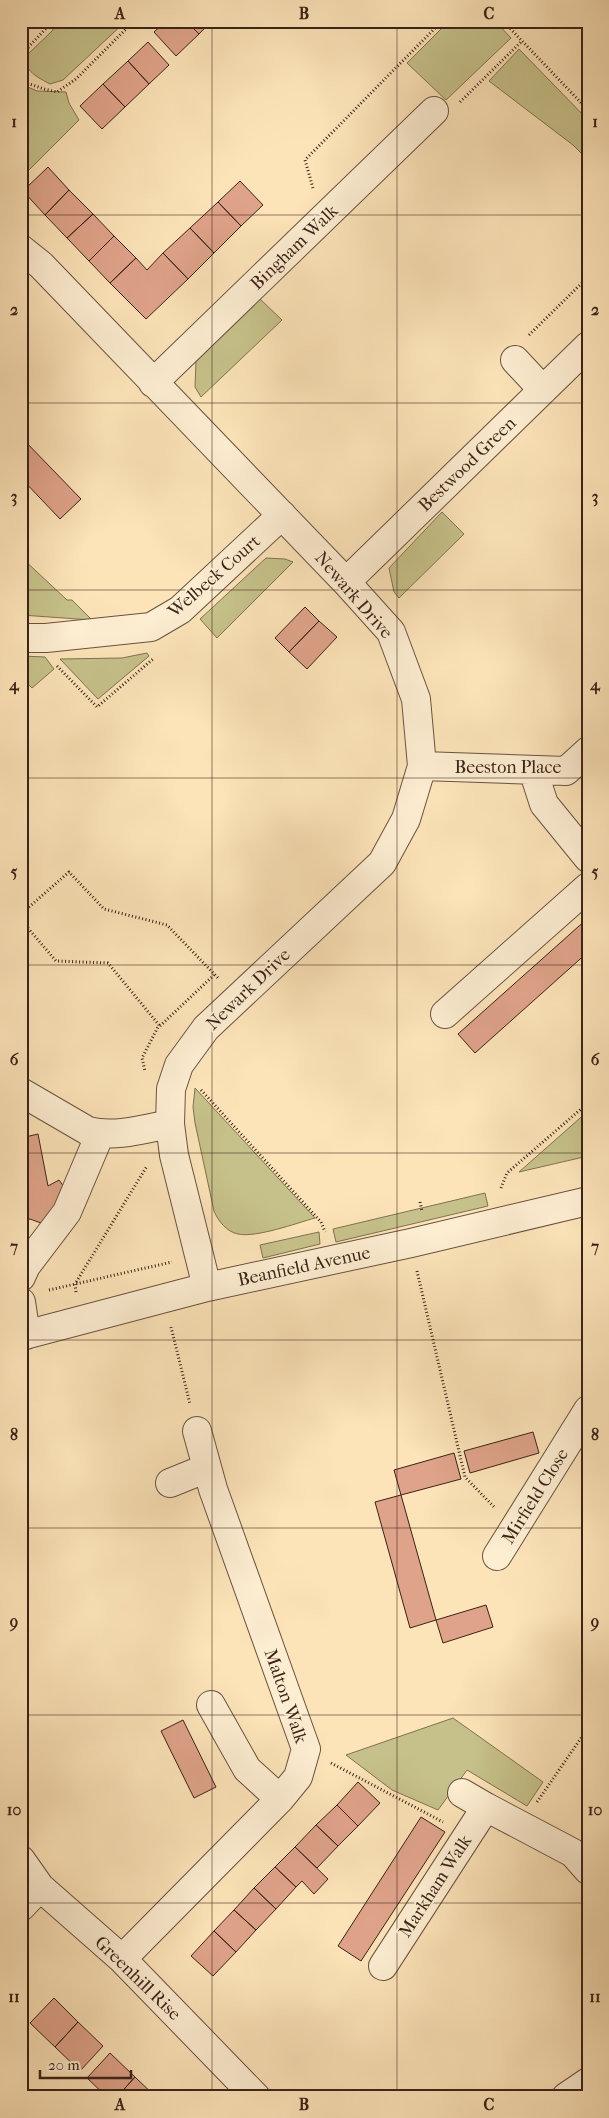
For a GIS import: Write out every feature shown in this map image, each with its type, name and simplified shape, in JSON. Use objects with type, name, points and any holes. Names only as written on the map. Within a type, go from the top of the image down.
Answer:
[{"type":"street","name":"Bingham Walk","points":[[153,383],[434,111]]},
{"type":"street","name":"Newark Drive","points":[[21,249],[41,266],[282,515],[391,632],[416,699],[422,766],[406,819],[382,863],[206,1028],[175,1077]]},
{"type":"street","name":"Bestwood Green","points":[[346,582],[588,346]]},
{"type":"street","points":[[515,360],[543,390]]},
{"type":"street","name":"Welbeck Court","points":[[34,638],[151,627],[180,610],[282,515]]},
{"type":"street","name":"Beeston Place","points":[[422,766],[566,771],[588,751]]},
{"type":"street","points":[[533,770],[544,804],[588,858]]},
{"type":"street","points":[[445,1014],[588,887]]},
{"type":"street","points":[[175,1077],[170,1124],[174,1155],[207,1287]]},
{"type":"street","points":[[21,1092],[88,1131],[100,1134],[116,1134],[170,1124]]},
{"type":"street","points":[[21,1277],[26,1266],[67,1212],[100,1134]]},
{"type":"street","name":"Beanfield Avenue","points":[[24,1335],[207,1287],[411,1243],[588,1201]]},
{"type":"street","points":[[21,1302],[24,1335]]},
{"type":"street","name":"Mirfield Close","points":[[497,1556],[588,1410]]},
{"type":"street","name":"Malton Walk","points":[[122,1959],[280,1799],[298,1777],[306,1749],[213,1489],[197,1431]]},
{"type":"street","points":[[170,1483],[207,1468]]},
{"type":"street","points":[[211,1705],[247,1769],[280,1799]]},
{"type":"street","points":[[462,1793],[486,1808],[573,1853],[588,1870]]},
{"type":"street","name":"Markham Walk","points":[[384,1966],[486,1808]]},
{"type":"street","name":"Greenhill Rise","points":[[21,1860],[40,1887],[122,1959],[256,2097]]},
{"type":"street","points":[[21,1907],[40,1887]]},
{"type":"street","points":[[566,2097],[588,2082]]},
{"type":"path","points":[[21,55],[53,21]]},
{"type":"path","points":[[21,81],[57,92],[76,79],[134,21]]},
{"type":"path","points":[[330,211],[314,193],[305,160],[442,21]]},
{"type":"path","points":[[503,21],[588,110]]},
{"type":"path","points":[[434,111],[458,105],[522,41]]},
{"type":"path","points":[[34,638],[54,663],[97,707],[153,659],[151,627]]},
{"type":"path","points":[[21,914],[69,872],[104,909],[167,925],[214,975],[239,997]]},
{"type":"path","points":[[21,920],[56,962],[108,963],[159,1025],[158,1027]]},
{"type":"path","points":[[214,975],[158,1027],[142,1058],[146,1076],[175,1077],[321,1222],[334,1260]]},
{"type":"path","points":[[501,1188],[507,1173],[588,1103]]},
{"type":"path","points":[[81,1320],[75,1284],[148,1164],[174,1155]]},
{"type":"path","points":[[411,1243],[465,1477],[515,1528]]},
{"type":"path","points":[[48,1290],[199,1256]]},
{"type":"path","points":[[164,1298],[197,1431]]},
{"type":"path","points":[[521,1826],[588,1728]]},
{"type":"path","points":[[306,1749],[388,1793],[434,1815],[466,1838]]},
{"type":"shaded area","points":[[58,21],[126,21],[63,80],[50,84],[29,70],[26,56],[52,31]]},
{"type":"shaded area","points":[[449,21],[495,21],[511,38],[446,100],[407,63]]},
{"type":"shaded area","points":[[519,49],[588,120],[588,160],[573,145],[489,81]]},
{"type":"shaded area","points":[[21,84],[37,91],[66,92],[69,103],[79,120],[21,178]]},
{"type":"shaded area","points":[[260,299],[282,320],[201,397],[195,387],[196,361]]},
{"type":"shaded area","points":[[442,512],[464,534],[399,598],[394,592],[389,568]]},
{"type":"shaded area","points":[[21,557],[67,600],[72,600],[92,620],[21,615]]},
{"type":"shaded area","points":[[266,558],[285,559],[293,562],[217,638],[200,619]]},
{"type":"shaded area","points":[[147,653],[149,656],[98,699],[60,659],[122,658]]},
{"type":"shaded area","points":[[21,656],[45,657],[54,669],[32,688],[21,677]]},
{"type":"shaded area","points":[[195,1088],[315,1218],[246,1235],[234,1233],[223,1226],[214,1211],[195,1123],[193,1107]]},
{"type":"shaded area","points":[[588,1111],[588,1156],[519,1172]]},
{"type":"shaded area","points":[[485,1193],[488,1206],[336,1242],[333,1229]]},
{"type":"shaded area","points":[[319,1232],[320,1244],[263,1258],[260,1245]]},
{"type":"shaded area","points":[[453,1718],[543,1782],[527,1806],[467,1770],[438,1810],[392,1790],[346,1755]]},
{"type":"building","points":[[166,21],[186,21],[199,34],[176,56],[154,32]]},
{"type":"building","points":[[186,21],[212,21],[199,34]]},
{"type":"building","points":[[148,42],[169,65],[149,84],[128,61]]},
{"type":"building","points":[[128,61],[149,84],[125,107],[103,84]]},
{"type":"building","points":[[103,84],[125,107],[102,129],[80,106]]},
{"type":"building","points":[[48,167],[69,190],[45,215],[23,191]]},
{"type":"building","points":[[240,181],[263,205],[241,226],[218,202]]},
{"type":"building","points":[[69,190],[93,214],[67,238],[45,215]]},
{"type":"building","points":[[218,202],[241,226],[214,253],[190,228]]},
{"type":"building","points":[[93,214],[114,236],[89,261],[67,238]]},
{"type":"building","points":[[190,228],[214,253],[188,279],[163,253]]},
{"type":"building","points":[[114,236],[136,258],[110,283],[89,261]]},
{"type":"building","points":[[163,253],[188,279],[146,319],[110,283],[136,258],[147,270]]},
{"type":"building","points":[[21,437],[81,499],[60,519],[21,478]]},
{"type":"building","points":[[305,607],[319,621],[289,652],[275,638]]},
{"type":"building","points":[[319,621],[337,637],[307,669],[289,652]]},
{"type":"building","points":[[588,918],[588,952],[475,1053],[458,1034]]},
{"type":"building","points":[[38,1134],[48,1186],[59,1180],[67,1191],[41,1223],[30,1219],[21,1222],[21,1138]]},
{"type":"building","points":[[533,1432],[539,1453],[470,1473],[464,1451]]},
{"type":"building","points":[[454,1453],[461,1479],[401,1495],[394,1470]]},
{"type":"building","points":[[401,1495],[436,1620],[410,1628],[375,1502]]},
{"type":"building","points":[[486,1605],[493,1627],[443,1643],[436,1620]]},
{"type":"building","points":[[183,1720],[216,1787],[194,1798],[161,1731]]},
{"type":"building","points":[[358,1782],[380,1803],[358,1826],[337,1805]]},
{"type":"building","points":[[337,1805],[358,1826],[338,1846],[316,1825]]},
{"type":"building","points":[[421,1817],[445,1832],[361,1961],[338,1946]]},
{"type":"building","points":[[316,1825],[338,1846],[317,1868],[295,1847]]},
{"type":"building","points":[[295,1847],[328,1879],[314,1894],[302,1881],[296,1887],[275,1867]]},
{"type":"building","points":[[275,1867],[296,1887],[276,1909],[254,1888]]},
{"type":"building","points":[[254,1888],[276,1909],[256,1930],[234,1910]]},
{"type":"building","points":[[234,1910],[256,1930],[236,1952],[214,1931]]},
{"type":"building","points":[[214,1931],[236,1952],[213,1976],[191,1956]]},
{"type":"building","points":[[54,1998],[78,2022],[55,2047],[30,2023]]},
{"type":"building","points":[[78,2022],[103,2046],[80,2071],[55,2047]]},
{"type":"building","points":[[110,2053],[135,2077],[117,2097],[107,2097],[87,2078]]},
{"type":"building","points":[[135,2077],[156,2097],[117,2097]]}]
